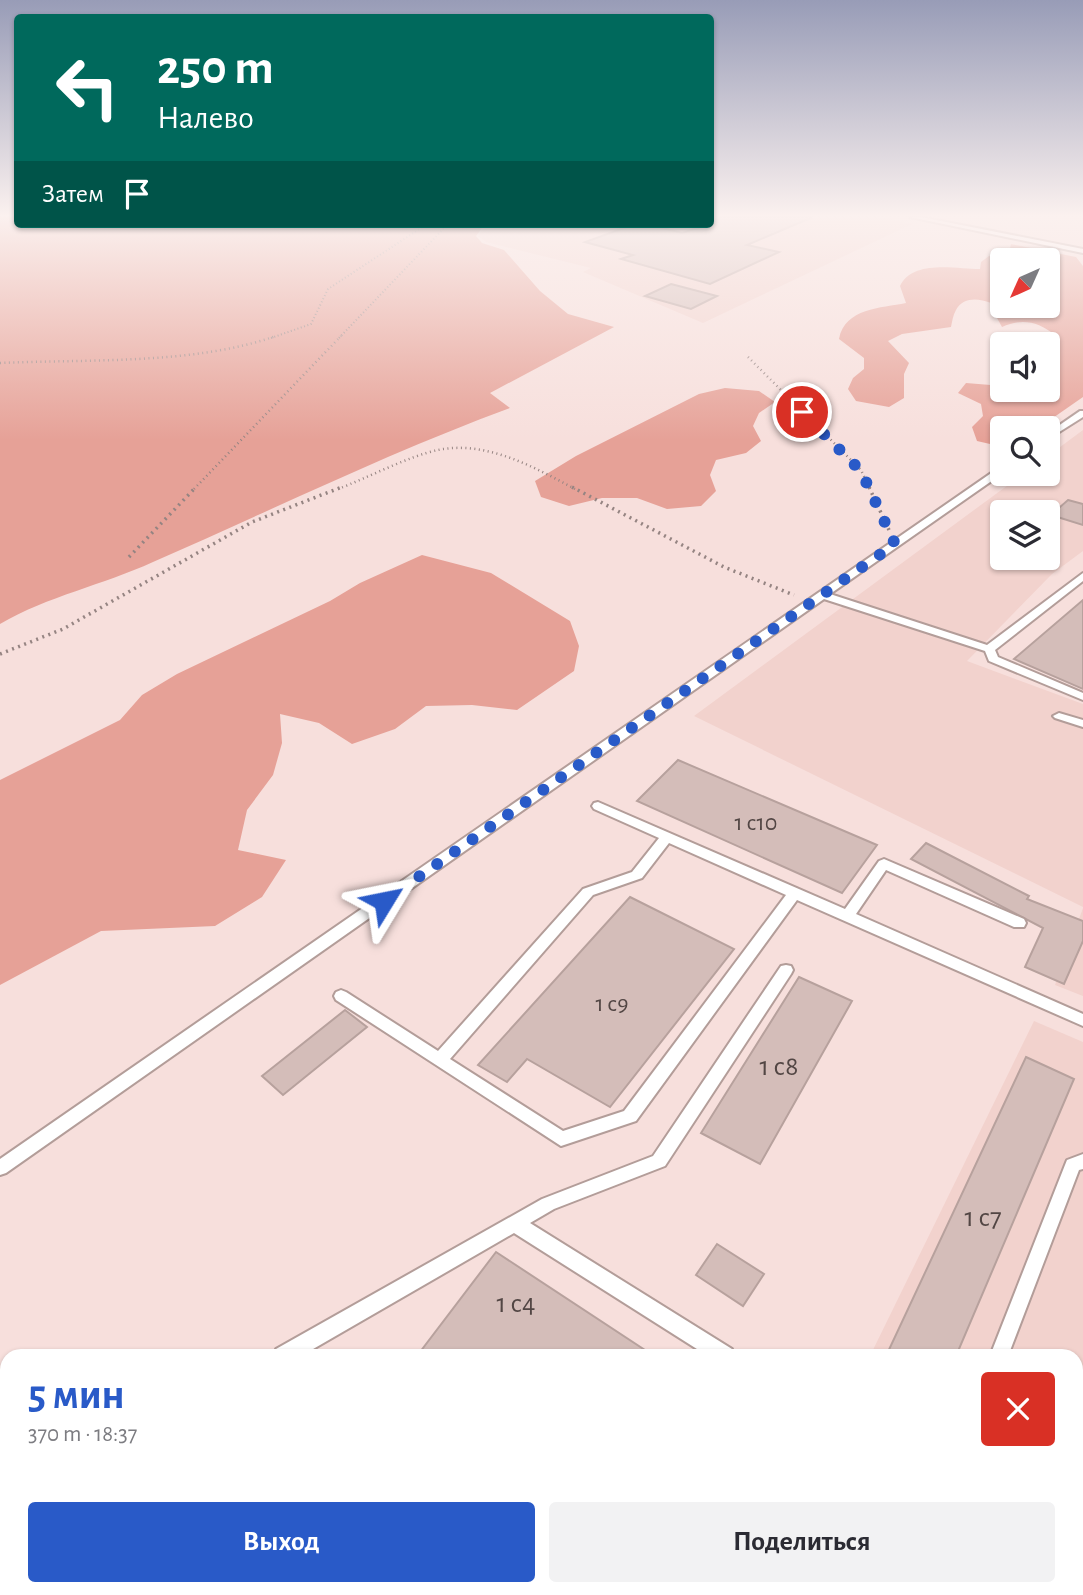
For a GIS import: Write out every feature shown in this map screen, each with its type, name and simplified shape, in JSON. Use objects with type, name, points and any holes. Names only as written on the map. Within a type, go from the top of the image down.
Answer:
[{"type":"lane","points":[[1060,429],[1083,413]]},
{"type":"lane","points":[[0,1168],[990,478]]},
{"type":"lane","points":[[989,649],[1083,576]]},
{"type":"lane","points":[[817,598],[989,649]]},
{"type":"lane","points":[[989,649],[993,659],[1083,697]]},
{"type":"lane","points":[[1059,716],[1083,724]]},
{"type":"lane","points":[[598,806],[1083,1020]]},
{"type":"lane","points":[[439,1060],[588,892],[637,875],[667,837]]},
{"type":"lane","points":[[847,916],[884,864],[1019,922]]},
{"type":"lane","points":[[341,996],[561,1139],[630,1116],[794,893]]},
{"type":"lane","points":[[295,1349],[548,1204],[659,1161],[786,970]]},
{"type":"lane","points":[[1002,1349],[1073,1165],[1083,1161]]},
{"type":"lane","points":[[513,1223],[714,1349]]},
{"type":"path","points":[[0,363],[210,354],[245,347],[310,324],[327,291]]},
{"type":"path","points":[[129,556],[383,291]]},
{"type":"path","points":[[748,357],[861,471],[895,544]]},
{"type":"path","points":[[0,654],[63,629],[252,522],[438,450],[470,447],[522,461],[724,567],[817,598]]},
{"type":"shaded area","points":[[0,291],[541,291],[568,314],[614,327],[490,393],[510,408],[375,463],[134,570],[37,606],[0,624]]},
{"type":"shaded area","points":[[629,291],[770,291],[703,323]]},
{"type":"shaded area","points":[[902,291],[990,291],[990,303],[972,300],[960,304],[953,316],[951,327],[902,334],[888,341],[909,363],[904,374],[904,398],[889,407],[856,401],[848,389],[853,378],[864,369],[864,358],[839,339],[848,321],[875,308],[906,303]]},
{"type":"shaded area","points":[[1060,291],[1083,291],[1083,397],[1056,416],[990,416],[990,444],[977,441],[972,427],[983,416],[981,404],[958,393],[966,383],[990,385],[990,402],[1060,402],[1060,332],[1050,332],[1029,322],[1016,322],[1002,327],[997,318],[1060,318]]},
{"type":"shaded area","points":[[725,388],[759,391],[775,402],[759,413],[753,426],[761,441],[746,453],[716,460],[710,475],[716,491],[701,506],[667,509],[637,498],[602,498],[569,506],[541,497],[535,481],[576,456],[699,394]]},
{"type":"shaded area","points":[[1083,430],[1083,551],[1060,568],[1060,500],[990,500],[990,570],[1057,570],[967,661],[1083,704],[1083,907],[694,716],[1007,486],[1060,486],[1060,447]]},
{"type":"shaded area","points":[[422,555],[491,573],[570,621],[579,646],[574,671],[517,710],[472,705],[426,706],[395,729],[352,744],[319,723],[280,714],[282,743],[273,775],[247,810],[238,850],[286,860],[262,897],[215,926],[101,931],[0,985],[0,780],[120,720],[142,695],[177,674]]},
{"type":"shaded area","points":[[1083,908],[1083,996],[1055,985]]},
{"type":"shaded area","points":[[1034,1021],[1083,1042],[1083,1349],[873,1349]]},
{"type":"building","points":[[655,291],[699,291],[717,296],[691,309],[645,296]]},
{"type":"building","points":[[1068,500],[1083,504],[1083,525],[1060,518],[1060,507]]},
{"type":"building","points":[[1083,600],[1083,689],[1014,659]]},
{"type":"building","points":[[678,760],[877,845],[842,893],[637,801]]},
{"type":"building","points":[[926,843],[1029,896],[1027,899],[1083,921],[1083,941],[1064,984],[1025,967],[1043,928],[911,859]]},
{"type":"building","points":[[630,897],[734,949],[610,1107],[527,1059],[507,1082],[478,1065]]},
{"type":"building","points":[[799,977],[852,1001],[760,1164],[701,1133]]},
{"type":"building","points":[[345,1010],[367,1027],[283,1095],[262,1076]]},
{"type":"building","points":[[1026,1057],[1074,1079],[959,1349],[889,1349]]},
{"type":"building","points":[[717,1244],[764,1274],[743,1306],[696,1275]]},
{"type":"building","points":[[496,1252],[643,1349],[422,1349]]},
{"type":"route","points":[[384,901],[895,544],[861,471],[802,412]]}]
